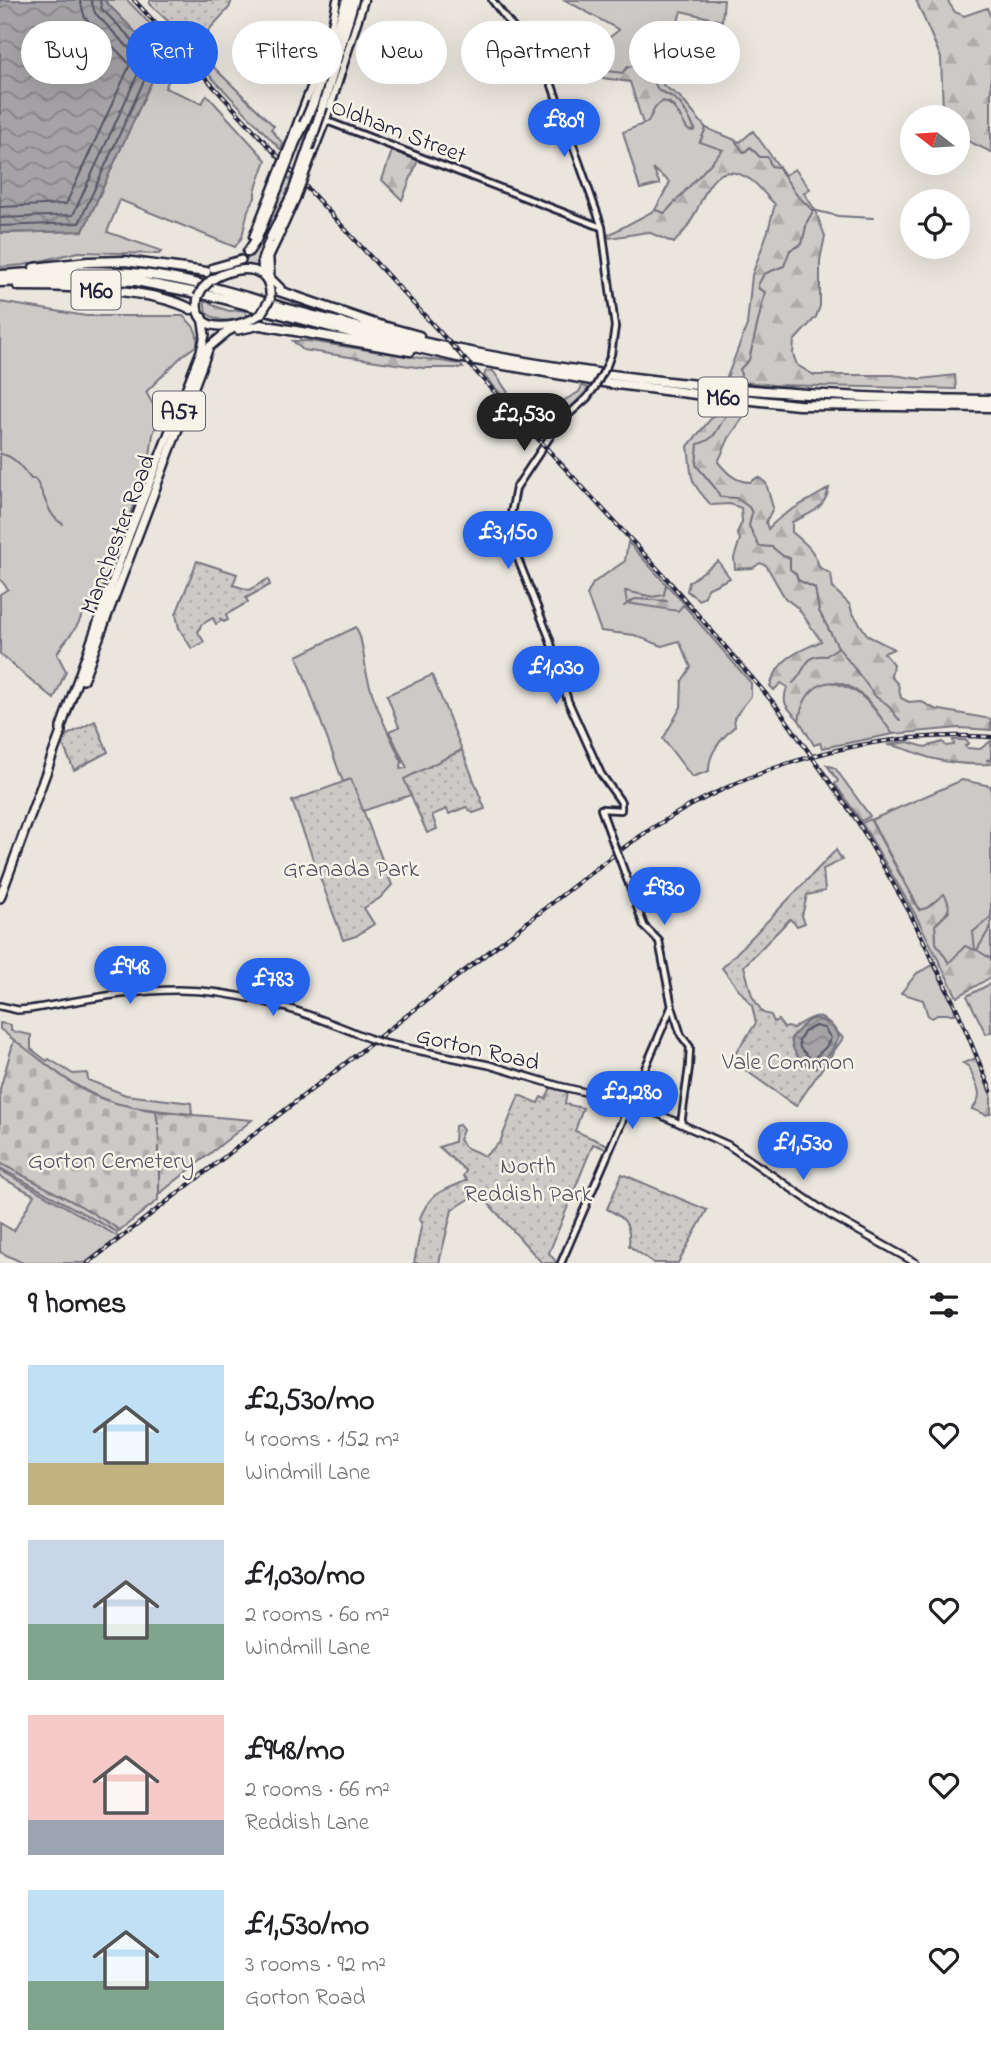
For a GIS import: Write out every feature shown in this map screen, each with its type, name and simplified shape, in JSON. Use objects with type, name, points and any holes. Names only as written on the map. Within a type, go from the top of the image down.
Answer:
[{"type":"highway","points":[[223,273],[241,260],[256,240],[275,188],[313,103],[347,0]]},
{"type":"highway","points":[[201,369],[214,345],[221,339],[261,320],[271,299],[262,260],[294,196],[354,0]]},
{"type":"highway","points":[[269,242],[270,278],[282,291]]},
{"type":"highway","points":[[241,260],[209,273],[198,297],[197,313],[217,326],[261,320]]},
{"type":"highway","name":"M60","points":[[0,274],[111,261],[163,265],[209,273]]},
{"type":"highway","points":[[209,273],[249,270],[282,291]]},
{"type":"highway","name":"M60","points":[[0,274],[109,271],[166,278],[398,337],[495,357],[612,375],[746,390],[897,400],[991,400]]},
{"type":"highway","name":"M60","points":[[0,284],[81,279],[136,281],[217,297],[458,357],[609,383],[798,405],[991,407]]},
{"type":"highway","name":"M60","points":[[0,284],[128,293],[175,303],[197,313]]},
{"type":"highway","name":"M60","points":[[282,291],[372,323],[495,357]]},
{"type":"highway","name":"Manchester Road","points":[[0,898],[55,750],[129,535],[201,351],[205,335],[197,313]]},
{"type":"highway","name":"M60","points":[[261,320],[297,331],[428,355],[458,357]]},
{"type":"highway","name":"Manchester Road","points":[[61,732],[73,709],[209,347],[242,324]]},
{"type":"highway","name":"A57","points":[[129,535],[148,496],[153,493]]},
{"type":"main road","points":[[275,188],[326,46],[337,0]]},
{"type":"main road","points":[[269,257],[326,120],[364,0]]},
{"type":"main road","points":[[269,242],[283,227]]},
{"type":"main road","name":"Gorton Road","points":[[0,1006],[18,1010],[30,1009],[116,994],[163,990],[214,992],[255,999],[306,1014],[382,1043],[489,1065],[559,1086],[631,1102],[728,1145],[830,1215],[916,1263]]},
{"type":"street","points":[[492,0],[548,74],[602,228],[615,327],[611,354],[595,387],[587,398],[559,423],[516,488],[511,528],[516,554],[548,637],[568,701],[601,774],[621,802],[621,810],[601,809],[645,926],[659,941],[675,1018],[690,1047],[689,1067],[678,1123]]},
{"type":"street","name":"Oldham Street","points":[[301,111],[602,228]]},
{"type":"street","points":[[561,1263],[672,1005]]},
{"type":"street","points":[[667,1018],[675,1018]]},
{"type":"green space","points":[[104,0],[127,0],[147,21],[126,21],[126,23]]},
{"type":"green space","points":[[151,0],[232,0],[229,8],[217,21],[168,21],[149,3]]},
{"type":"green space","points":[[565,0],[724,0],[722,21],[681,11],[678,21],[629,21],[629,68],[622,73],[615,72],[615,33],[619,30],[615,28],[615,21],[603,21]]},
{"type":"green space","points":[[916,0],[947,0],[955,12],[964,16],[987,8],[991,18],[991,152],[970,142],[970,105],[943,105],[941,58]]},
{"type":"green space","points":[[628,67],[629,82],[615,80],[615,72],[622,73]]},
{"type":"green space","points":[[218,71],[274,126],[271,129],[283,144],[281,150],[218,84]]},
{"type":"green space","points":[[150,84],[167,84],[165,88],[202,103],[207,95],[266,160],[255,198],[248,210],[242,237],[235,247],[120,200],[107,232],[162,251],[159,254],[78,252],[24,265],[0,267],[0,233],[83,231]]},
{"type":"green space","points":[[631,84],[655,84],[659,91],[682,106],[695,130],[688,130],[675,108],[663,101],[655,107],[648,122],[643,124]]},
{"type":"green space","points":[[655,84],[663,84],[680,97],[706,128],[700,142],[724,149],[665,213],[655,210],[670,182],[653,169],[660,184],[640,189],[623,132],[648,122],[655,107],[663,101],[675,109],[688,130],[695,129],[673,97],[659,91]]},
{"type":"green space","points":[[706,128],[740,142],[753,131],[785,175],[795,169],[810,189],[804,193],[815,210],[825,236],[820,260],[820,306],[816,317],[794,341],[793,354],[797,365],[814,375],[893,375],[921,379],[955,375],[956,389],[773,385],[726,380],[747,325],[752,275],[775,204],[751,180],[727,172],[719,175],[706,190],[689,224],[674,243],[648,232],[610,238],[608,235],[655,210],[665,213],[723,150],[700,142]]},
{"type":"green space","points":[[392,151],[418,160],[402,200],[382,180]]},
{"type":"green space","points":[[285,174],[294,184],[261,251],[261,271],[242,266],[251,254]]},
{"type":"green space","points":[[204,298],[229,311],[244,310],[247,315],[232,321],[216,318],[206,313]]},
{"type":"green space","points":[[0,302],[86,316],[183,316],[192,325],[197,336],[197,345],[146,392],[160,417],[153,434],[149,463],[99,598],[85,610],[78,625],[57,654],[66,671],[54,699],[0,654],[0,594],[8,589],[0,579]]},
{"type":"green space","points":[[293,341],[460,364],[463,368],[423,368],[303,350]]},
{"type":"green space","points":[[486,371],[493,371],[524,413],[540,424],[548,425],[563,401],[579,392],[582,386],[589,388],[545,435],[537,432],[484,376]]},
{"type":"green space","points":[[724,403],[747,406],[747,412],[729,438],[718,462],[736,479],[750,482],[758,477],[766,483],[773,508],[766,522],[768,529],[789,511],[829,488],[820,506],[792,522],[792,532],[812,551],[819,567],[831,574],[833,588],[850,605],[868,636],[894,649],[884,653],[893,664],[891,677],[898,684],[901,698],[909,702],[920,701],[935,709],[991,719],[991,730],[959,728],[893,734],[866,699],[851,687],[840,683],[830,682],[813,690],[807,697],[799,720],[788,709],[785,702],[787,687],[781,683],[774,690],[770,686],[774,676],[790,657],[821,641],[798,608],[785,598],[766,565],[760,563],[753,568],[735,569],[734,558],[740,539],[737,533],[742,522],[741,508],[730,504],[711,505],[692,478],[688,446]]},
{"type":"green space","points":[[628,542],[666,584],[664,595],[653,597],[625,591],[683,604],[751,683],[751,696],[734,718],[735,726],[713,752],[709,771],[692,777],[663,739],[681,707],[682,681],[691,667],[679,641],[662,646],[634,635],[601,631],[587,595],[593,583],[625,561]]},
{"type":"green space","points":[[197,561],[237,574],[233,585],[249,590],[268,579],[270,585],[246,598],[248,602],[226,615],[228,620],[224,622],[220,618],[221,621],[216,624],[213,618],[201,625],[198,632],[204,642],[192,649],[179,628],[176,614]]},
{"type":"green space","points":[[718,561],[730,578],[707,589],[705,596],[699,600],[687,591],[689,582]]},
{"type":"green space","points":[[666,584],[692,612],[683,605],[678,611],[627,603],[625,591],[653,597],[664,595]]},
{"type":"green space","points":[[356,627],[370,686],[402,762],[400,769],[407,768],[389,731],[399,727],[387,695],[432,675],[462,750],[405,779],[411,795],[363,811],[351,779],[343,782],[297,656]]},
{"type":"green space","points":[[830,682],[860,695],[893,734],[822,748],[820,743],[814,745],[799,720],[800,713],[812,690]]},
{"type":"green space","points":[[95,721],[108,752],[74,770],[63,745],[67,735]]},
{"type":"green space","points":[[953,740],[965,740],[969,743],[965,746],[967,748],[980,749],[991,741],[991,764],[945,761],[887,745],[908,742],[925,747],[943,742],[946,746],[954,745]]},
{"type":"green space","points":[[462,750],[485,809],[473,813],[466,807],[449,814],[447,809],[432,815],[437,829],[427,833],[404,779]]},
{"type":"green space","points":[[827,765],[835,768],[870,816],[861,821],[835,784],[838,781]]},
{"type":"green space","name":"Granada Park","points":[[351,779],[392,885],[380,898],[364,908],[374,924],[356,936],[343,940],[292,801]]},
{"type":"green space","points":[[962,780],[991,786],[991,917],[973,932],[978,948],[991,926],[991,959],[976,950],[949,963],[936,943],[935,925],[949,912],[943,895],[927,908],[920,910],[871,820]]},
{"type":"green space","points":[[870,819],[919,910],[927,908],[944,894],[947,899],[949,908],[935,925],[936,943],[949,963],[965,946],[975,950],[973,932],[991,917],[991,926],[977,950],[991,959],[991,977],[957,997],[916,916],[862,823]]},
{"type":"green space","name":"Vale Common","points":[[836,850],[842,860],[823,869],[825,891],[807,895],[802,916],[805,923],[797,926],[790,919],[744,966],[752,996],[763,1013],[771,1015],[774,1022],[778,1020],[784,1028],[792,1029],[809,1018],[820,1017],[843,1038],[796,1106],[731,1060],[756,1023],[752,1006],[722,968]]},
{"type":"green space","points":[[933,965],[954,1006],[955,1014],[939,1014],[932,1018],[928,1016],[923,1000],[901,993],[917,973]]},
{"type":"green space","points":[[990,984],[991,1032],[986,1034],[967,996]]},
{"type":"green space","points":[[0,1023],[11,1025],[11,1031],[31,1035],[31,1049],[47,1061],[49,1059],[73,1074],[87,1073],[88,1080],[126,1095],[191,1103],[192,1114],[123,1105],[91,1093],[27,1051],[0,1029]]},
{"type":"green space","name":"Gorton Cemetery","points":[[14,1040],[72,1083],[110,1101],[171,1113],[252,1120],[158,1195],[158,1200],[120,1230],[0,1163],[0,1089]]},
{"type":"green space","points":[[976,1058],[991,1096],[991,1113],[987,1115],[972,1109],[978,1101],[978,1089],[970,1068],[963,1063]]},
{"type":"green space","name":"North Reddish Park","points":[[551,1087],[567,1092],[565,1104],[583,1108],[575,1131],[608,1145],[606,1149],[593,1144],[549,1253],[557,1263],[542,1263],[479,1193],[452,1210],[439,1263],[414,1263],[422,1222],[419,1220],[428,1203],[437,1194],[467,1180],[463,1176],[466,1171],[439,1147],[454,1142],[455,1126],[459,1125],[463,1130],[459,1140],[465,1147],[485,1156],[500,1142],[519,1095],[538,1103],[541,1097],[546,1099]]},
{"type":"green space","points":[[0,1163],[120,1230],[117,1232],[0,1168]]},
{"type":"green space","points":[[0,1170],[119,1237],[85,1263],[23,1263],[0,1252],[0,1223],[14,1231],[34,1195],[0,1177]]},
{"type":"green space","points":[[622,1174],[707,1210],[678,1263],[654,1263],[629,1246],[626,1223],[607,1209]]},
{"type":"water","points":[[0,0],[104,0],[126,22],[126,84],[151,84],[83,231],[0,233]]},
{"type":"water","points":[[815,1018],[831,1024],[839,1037],[831,1052],[815,1068],[798,1057],[791,1038],[807,1021]]},
{"type":"waterway","points":[[736,142],[744,153],[750,147],[760,157],[768,157],[771,166],[778,167],[796,194],[813,211],[807,222],[802,244],[790,250],[784,266],[764,274],[758,285],[759,289],[765,292],[749,360],[740,369],[741,376]]},
{"type":"waterway","points":[[813,210],[838,216],[873,218]]},
{"type":"waterway","points":[[728,413],[713,436],[698,444],[696,465],[720,497],[736,498],[749,507],[752,513],[749,526],[759,546],[772,547],[790,558],[790,569],[798,580],[815,588],[819,611],[838,647],[876,697],[887,704],[900,721]]},
{"type":"waterway","points":[[0,454],[14,459],[31,479],[35,479],[53,515],[63,524]]},
{"type":"waterway","points":[[624,606],[635,599],[668,601]]},
{"type":"waterway","points":[[793,683],[810,660],[826,656],[837,648]]},
{"type":"waterway","points":[[156,1113],[158,1124]]},
{"type":"waterway","points":[[158,1128],[159,1141]]},
{"type":"waterway","points":[[158,1147],[158,1160]]},
{"type":"waterway","points":[[159,1165],[159,1193]]},
{"type":"railway","points":[[134,0],[667,579],[777,707],[858,822],[910,913],[959,1014],[991,1091]]},
{"type":"railway","points":[[88,1263],[615,854],[657,825],[700,800],[746,779],[792,762],[841,749],[940,736],[991,737]]}]
